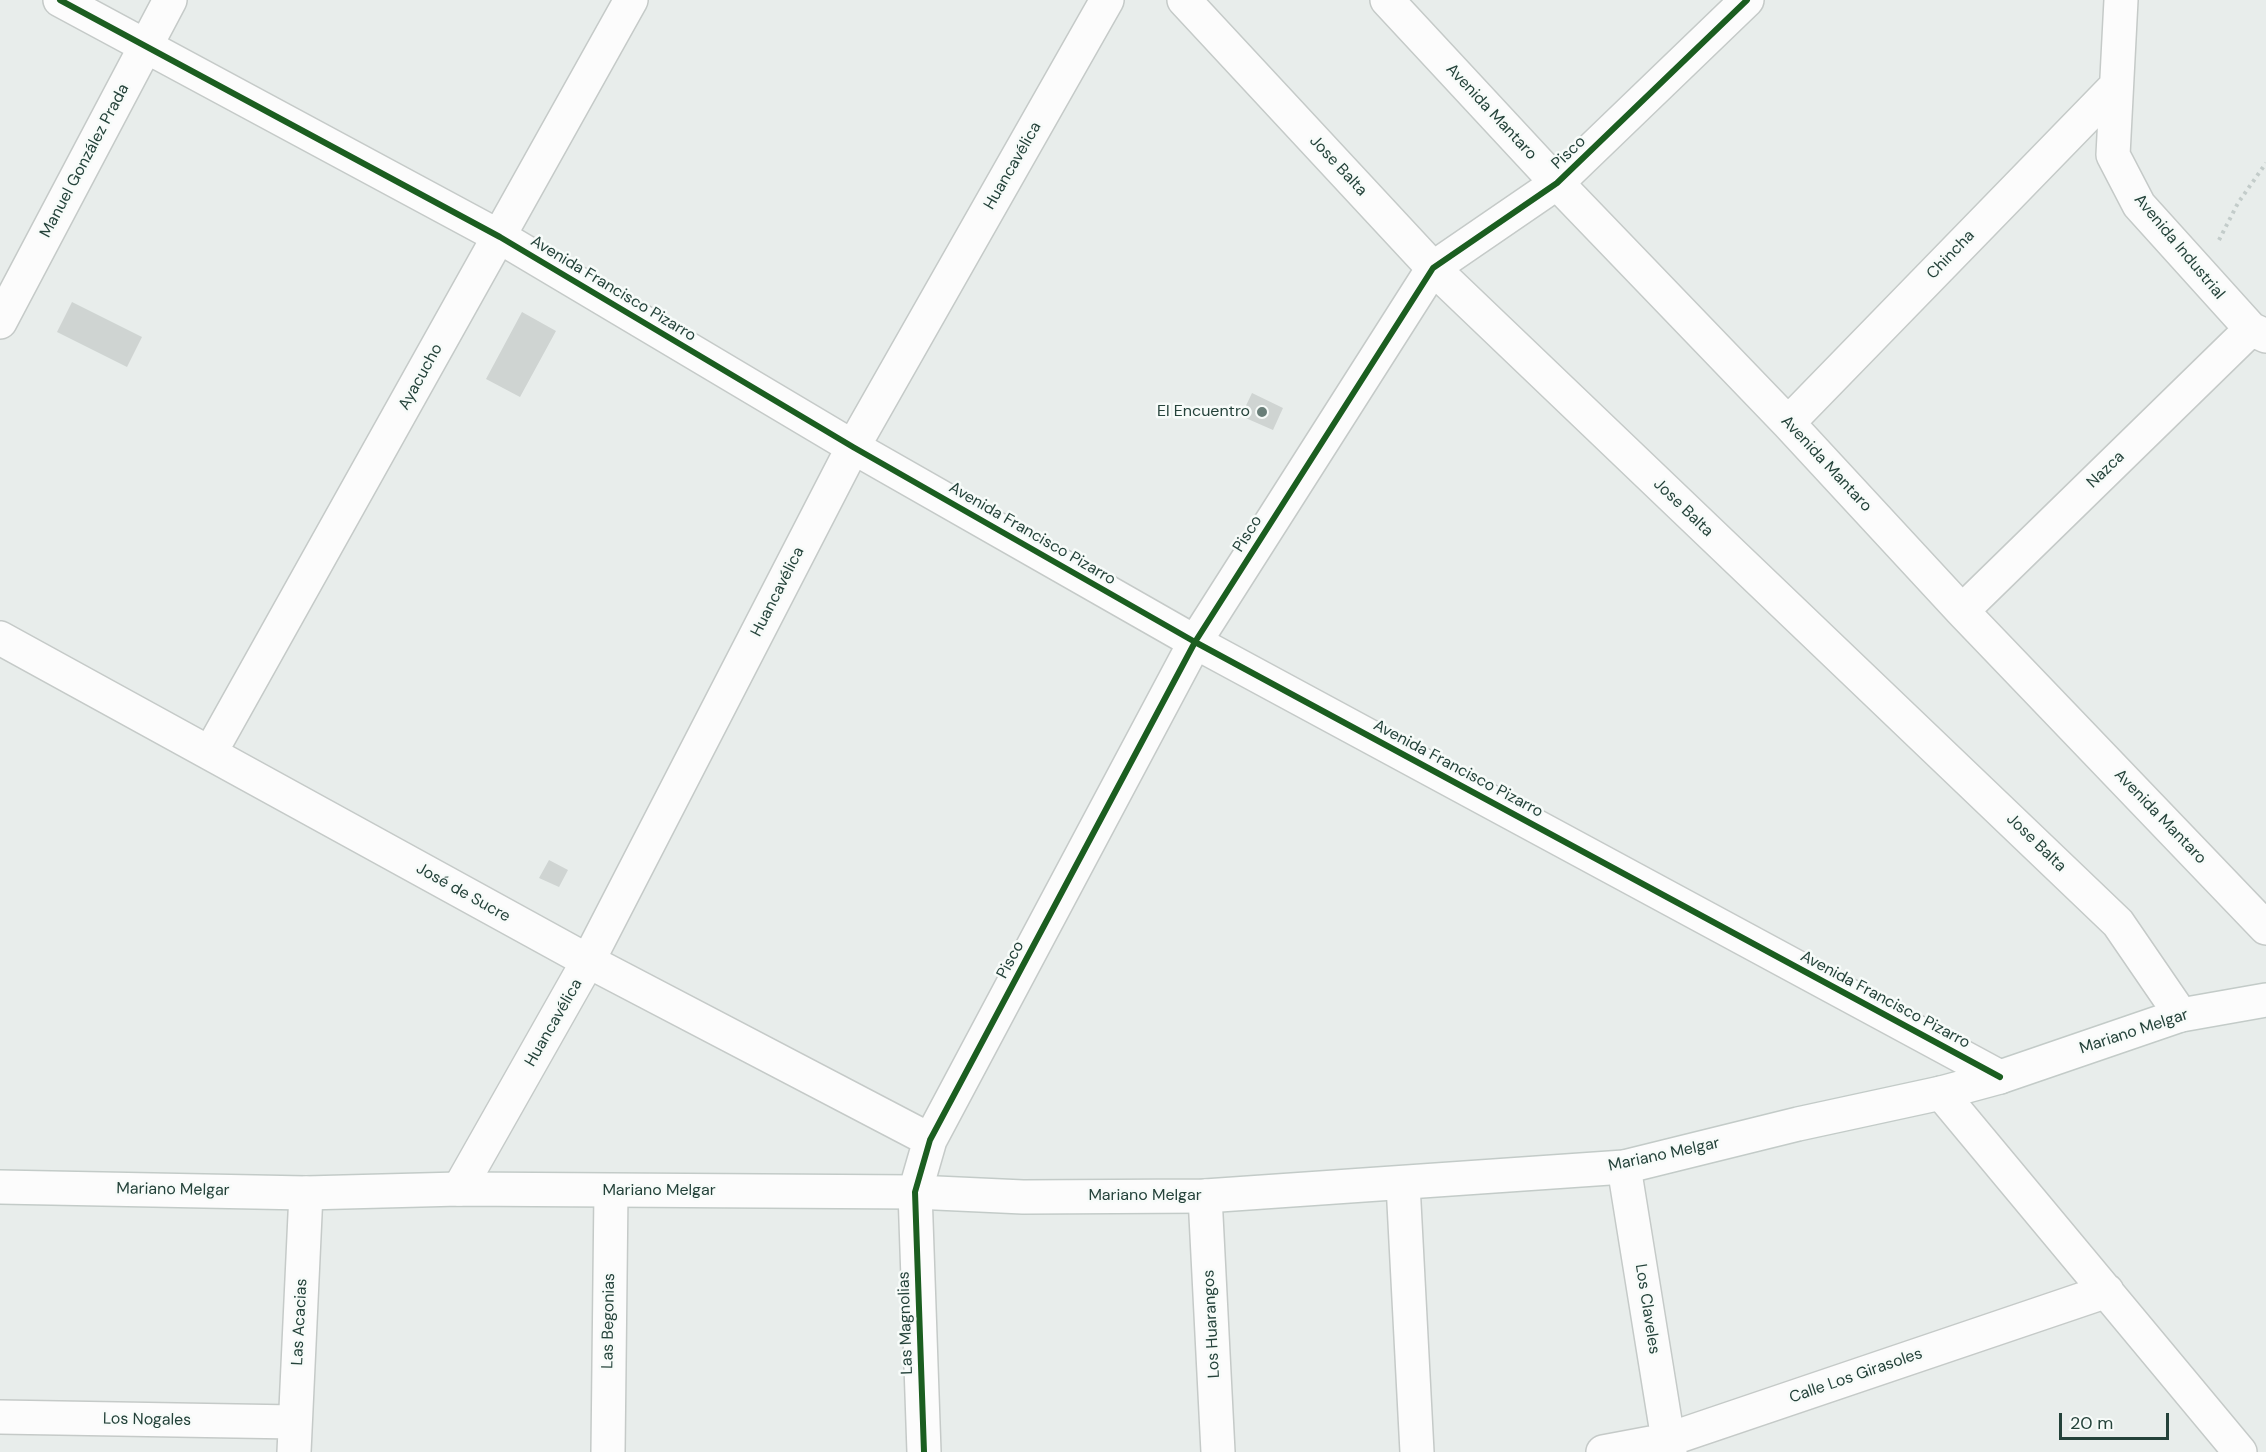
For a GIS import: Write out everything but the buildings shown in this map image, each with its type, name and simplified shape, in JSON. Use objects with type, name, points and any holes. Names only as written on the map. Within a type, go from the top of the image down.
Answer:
[{"type":"street","name":"Avenida Francisco Pizarro","points":[[60,0],[500,237],[853,447],[1195,642],[2000,1077]]},
{"type":"street","name":"Manuel González Prada","points":[[0,322],[170,0]]},
{"type":"street","name":"Ayacucho","points":[[210,753],[631,0]]},
{"type":"street","name":"Huancavélica","points":[[459,1189],[588,962],[853,447],[1107,0]]},
{"type":"street","name":"Jose Balta","points":[[1184,0],[1433,268],[2118,924],[2181,1015]]},
{"type":"street","name":"Avenida Mantaro","points":[[1387,0],[1557,183],[1788,423],[1962,611],[2266,928]]},
{"type":"street","name":"Pisco","points":[[915,1192],[930,1140],[1195,642],[1433,268],[1557,183],[1747,0]]},
{"type":"street","name":"Avenida Industrial","points":[[2121,0],[2113,155],[2139,205],[2201,276],[2259,333]]},
{"type":"street","name":"Chincha","points":[[1788,423],[2115,87]]},
{"type":"street","name":"Nazca","points":[[1962,611],[2259,333]]},
{"type":"street","name":"José de Sucre","points":[[0,638],[588,962],[930,1140]]},
{"type":"street","name":"Mariano Melgar","points":[[0,1187],[306,1193],[459,1189],[915,1192],[1023,1197],[1205,1196],[1624,1167],[1798,1124],[1941,1093],[2000,1077],[2181,1015],[2266,1000]]},
{"type":"street","points":[[1941,1093],[2240,1452]]},
{"type":"street","name":"Los Claveles","points":[[1624,1167],[1668,1446]]},
{"type":"street","points":[[1403,1184],[1417,1452]]},
{"type":"street","name":"Las Begonias","points":[[608,1452],[611,1191]]},
{"type":"street","name":"Las Magnolias","points":[[915,1192],[924,1452]]},
{"type":"street","name":"Las Acacias","points":[[295,1437],[306,1193]]},
{"type":"street","name":"Los Huarangos","points":[[1205,1196],[1218,1452]]},
{"type":"street","name":"Calle Los Girasoles","points":[[1603,1452],[1668,1446],[2106,1291]]},
{"type":"street","name":"Los Nogales","points":[[0,1418],[295,1437]]},
{"type":"path","points":[[2201,276],[2238,203],[2266,163]]},
{"type":"cycle path","points":[[60,0],[500,237],[853,447],[1195,642],[2000,1077]]},
{"type":"cycle path","points":[[924,1452],[915,1192],[930,1140],[1195,642],[1433,268],[1557,183],[1747,0]]},
{"type":"place","name":"El Encuentro","points":[[1262,412]]}]
